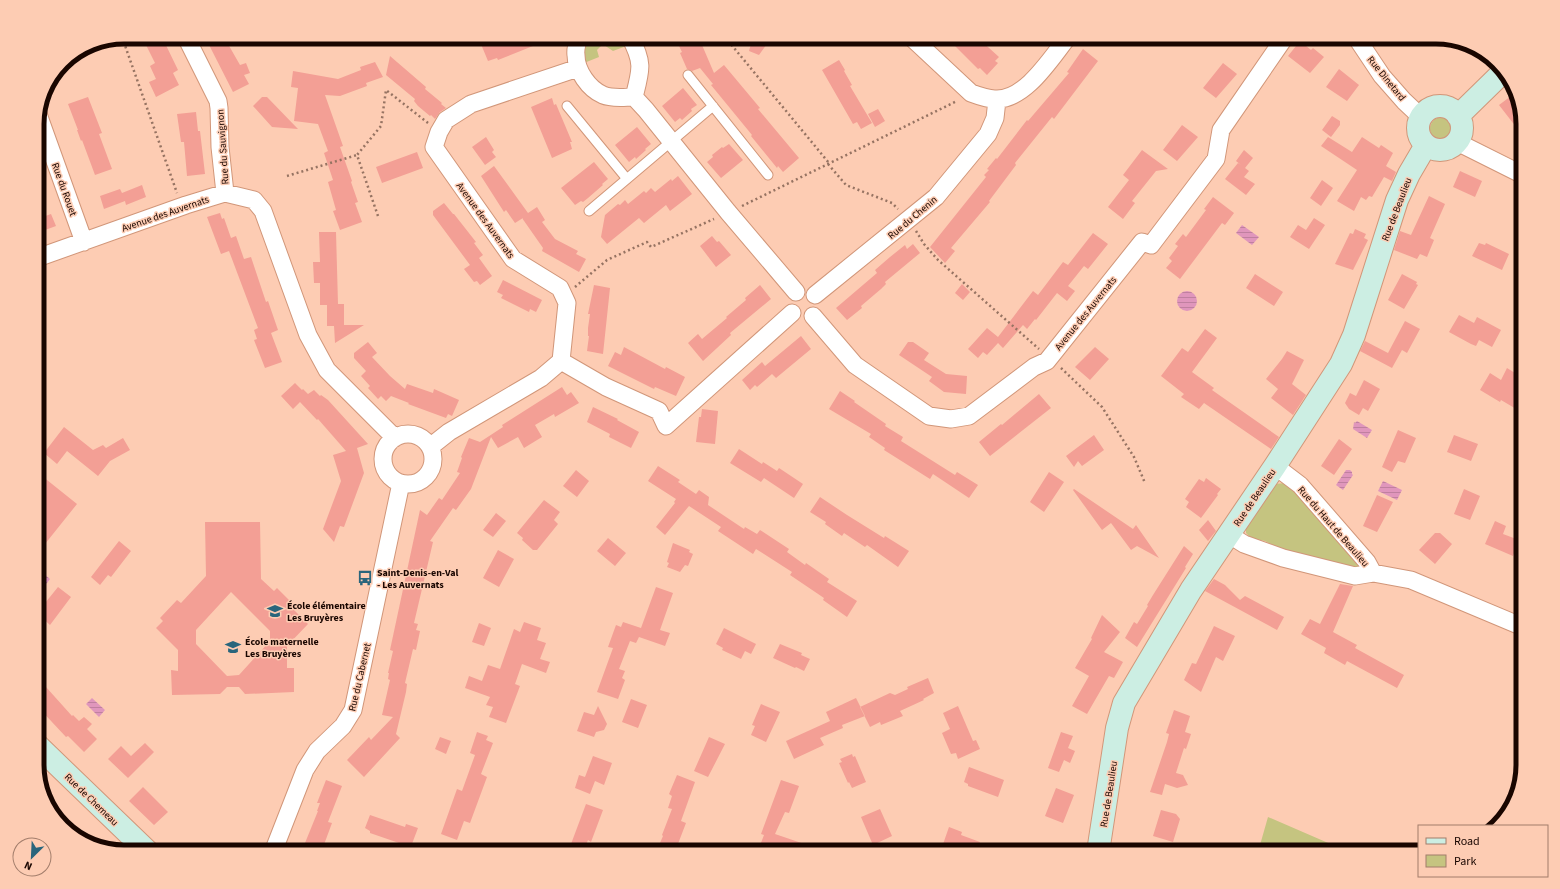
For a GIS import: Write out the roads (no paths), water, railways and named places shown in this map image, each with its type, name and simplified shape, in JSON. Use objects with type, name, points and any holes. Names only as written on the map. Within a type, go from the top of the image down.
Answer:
[{"type":"street","name":"Rue du Sauvignon","points":[[190,44],[218,101],[220,147],[225,193]]},
{"type":"street","points":[[578,44],[576,56],[578,68],[587,82],[604,95],[616,98],[634,97]]},
{"type":"street","points":[[633,44],[640,61],[640,76],[634,97]]},
{"type":"street","points":[[918,44],[971,93],[983,98],[997,100],[1011,96],[1023,90],[1040,72],[1062,44]]},
{"type":"street","name":"Avenue des Auvernats","points":[[813,316],[855,365],[929,416],[951,420],[969,416],[1034,367],[1047,361],[1142,242],[1151,245],[1216,159],[1220,130],[1280,44]]},
{"type":"street","name":"Rue Dinetard","points":[[1361,44],[1382,76],[1404,101],[1421,117]]},
{"type":"street","name":"Avenue des Auvernats","points":[[561,361],[567,303],[560,288],[514,259],[434,147],[439,132],[446,120],[471,104],[578,68]]},
{"type":"street","points":[[1458,116],[1499,76]]},
{"type":"street","points":[[634,97],[796,292]]},
{"type":"street","name":"Rue du Chenin","points":[[815,295],[936,197],[988,134],[994,118],[997,100]]},
{"type":"street","points":[[1440,106],[1447,107],[1458,116],[1461,122],[1461,136],[1452,147],[1446,149],[1432,148],[1426,145],[1421,139],[1419,124],[1421,117],[1432,108],[1440,106]]},
{"type":"street","name":"Rue du Rouet","points":[[44,131],[84,242]]},
{"type":"street","points":[[1457,142],[1516,172]]},
{"type":"street","name":"Rue de Beaulieu","points":[[1099,845],[1117,728],[1124,703],[1191,590],[1275,466],[1341,364],[1348,350],[1397,200],[1409,174],[1426,145]]},
{"type":"street","name":"Avenue des Auvernats","points":[[44,256],[186,205],[225,193]]},
{"type":"street","points":[[225,193],[254,200],[263,211],[308,334],[327,370],[395,438]]},
{"type":"street","points":[[805,290],[810,291],[815,295],[819,302],[818,308],[813,316],[804,319],[799,318],[792,313],[789,304],[796,292],[805,290]]},
{"type":"street","points":[[430,447],[449,432],[541,378],[561,361],[606,387],[659,411],[666,426],[792,313]]},
{"type":"street","points":[[402,434],[418,436],[425,440],[430,447],[433,455],[433,463],[425,478],[417,482],[409,484],[401,483],[390,476],[384,466],[384,450],[388,443],[402,434]]},
{"type":"street","name":"Rue du Haut de Beaulieu","points":[[1275,466],[1300,485],[1367,562],[1373,573]]},
{"type":"street","name":"Rue du Cabernet","points":[[276,845],[305,770],[317,751],[343,726],[353,710],[401,483]]},
{"type":"street","name":"Rue du Haut de Beaulieu","points":[[1228,534],[1244,544],[1282,558],[1355,576],[1373,573],[1411,580],[1516,624]]},
{"type":"street","name":"Rue de Chemeau","points":[[44,752],[141,845]]},
{"type":"lane","points":[[688,75],[768,175]]},
{"type":"lane","points":[[567,106],[627,179]]},
{"type":"lane","points":[[589,211],[712,106]]},
{"type":"place","name":"Saint-Denis-en-Val - Les Auvernats","points":[[365,578]]},
{"type":"place","name":"École élémentaire Les Bruyères","points":[[275,611]]},
{"type":"place","name":"École maternelle Les Bruyères","points":[[233,647]]}]
